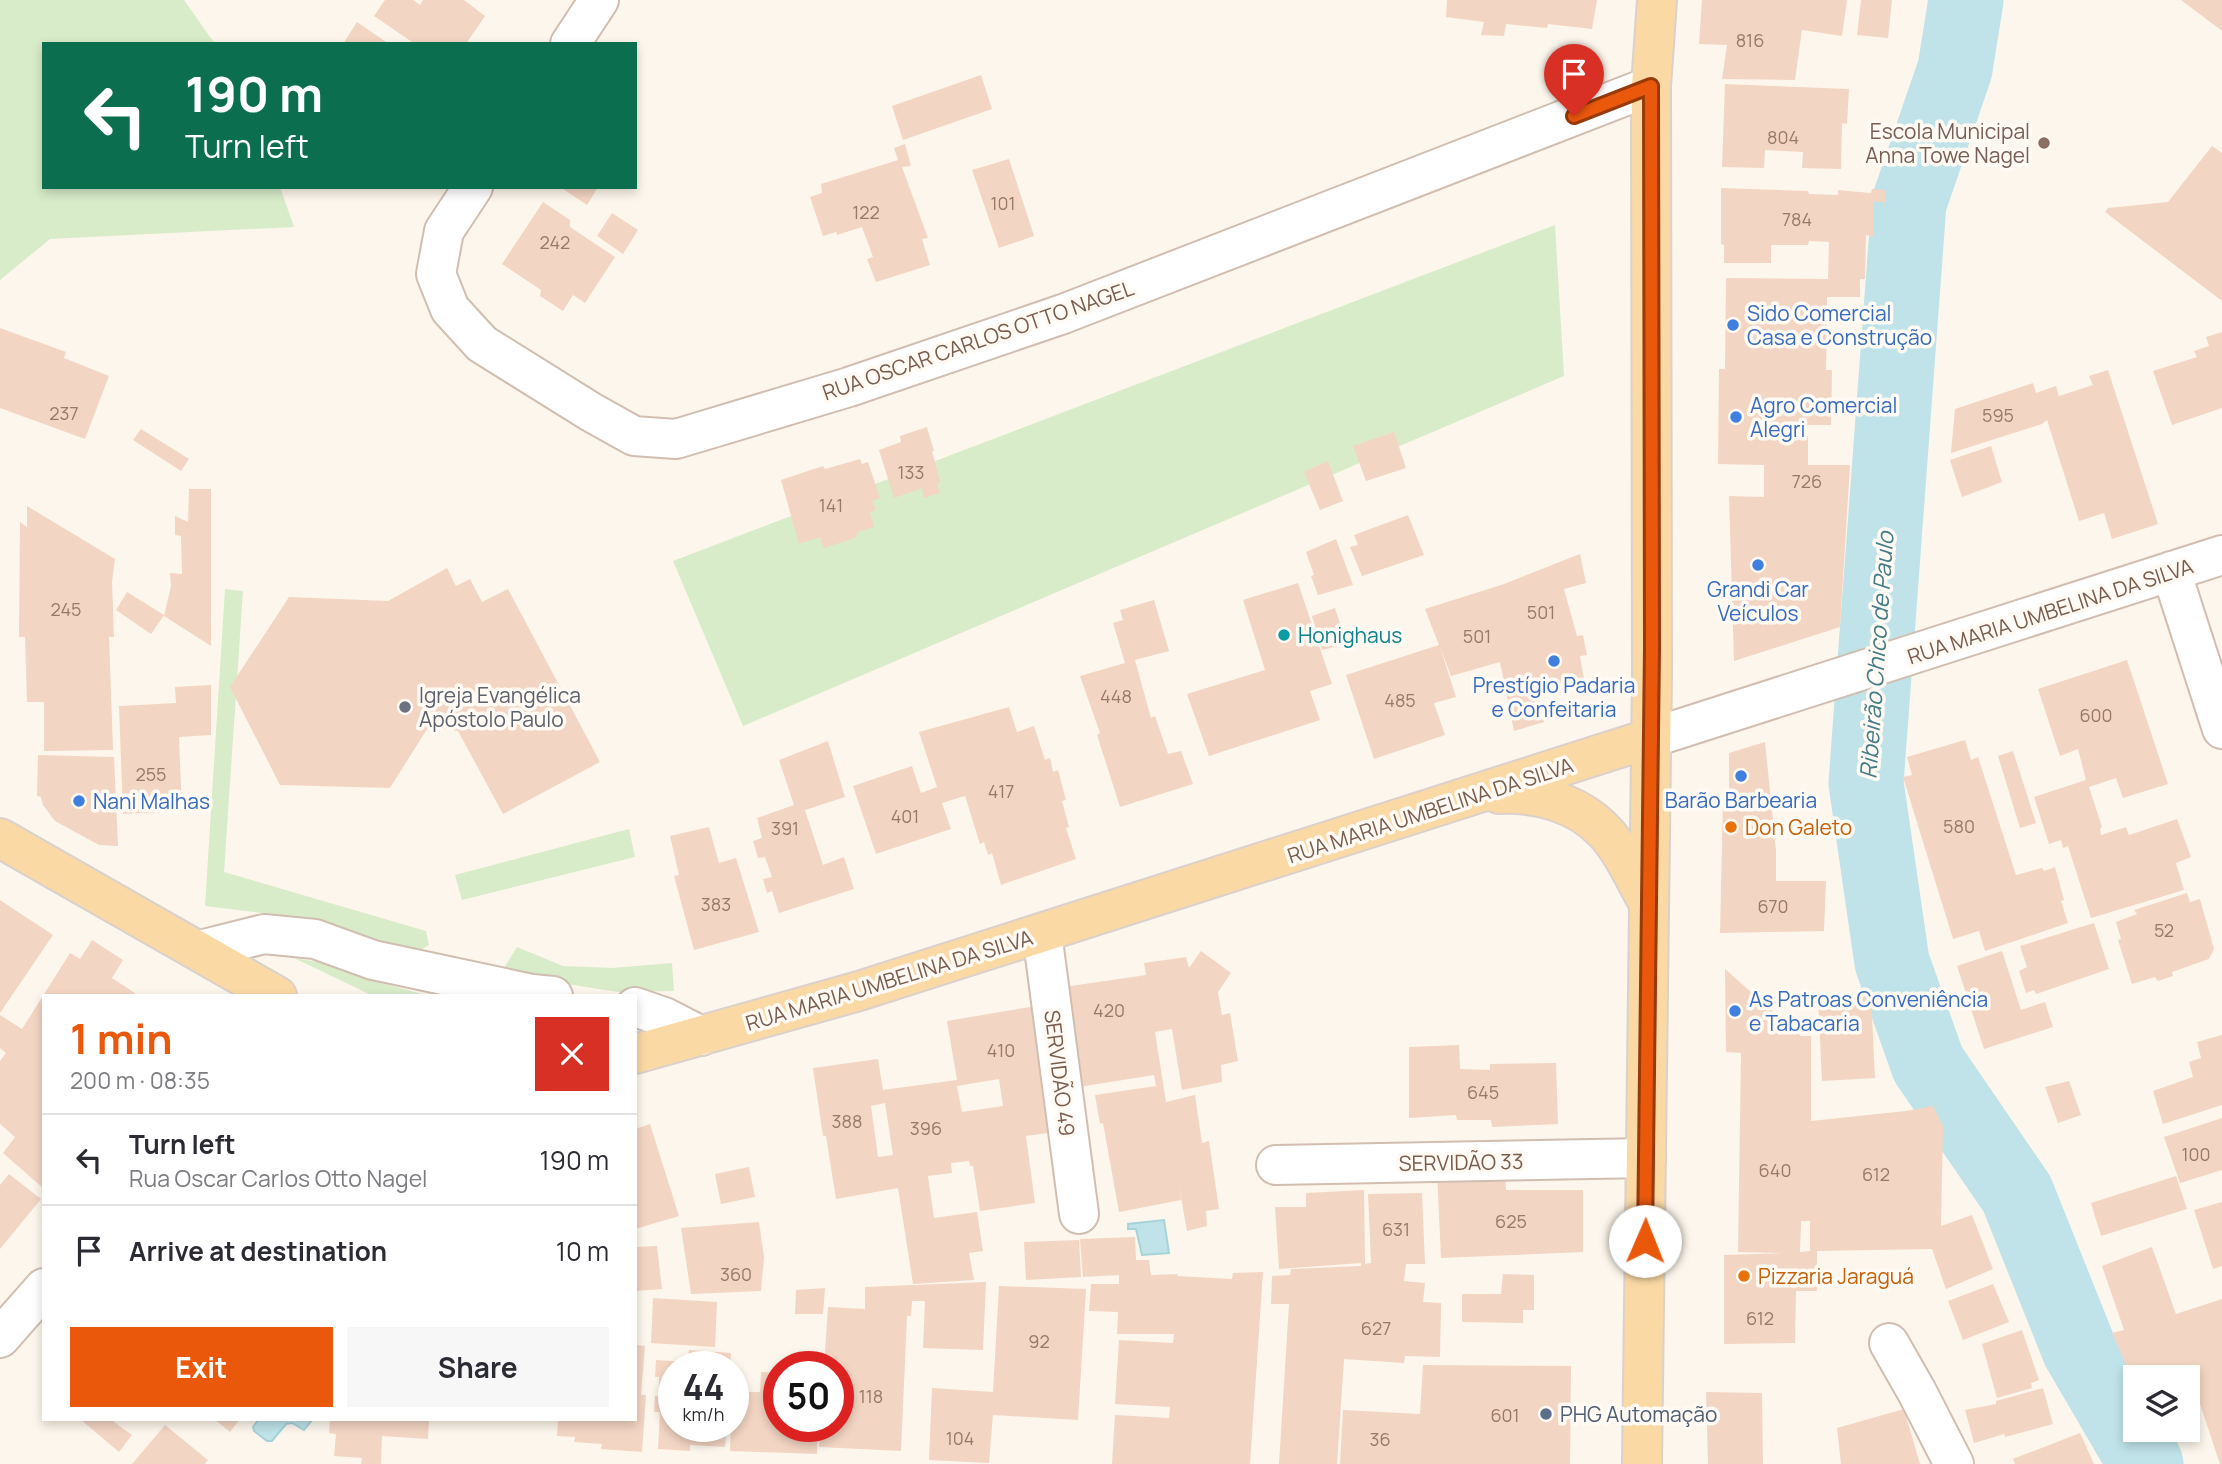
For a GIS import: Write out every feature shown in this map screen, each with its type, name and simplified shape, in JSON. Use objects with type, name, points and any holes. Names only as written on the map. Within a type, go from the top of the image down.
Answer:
[{"type":"main road","points":[[1642,1464],[1651,738],[1651,86],[1657,0]]},
{"type":"main road","name":"RUA MARIA UMBELINA DA SILVA","points":[[637,1054],[859,991],[1651,738]]},
{"type":"main road","points":[[1474,796],[1524,793],[1559,802],[1586,816],[1606,833],[1649,904]]},
{"type":"main road","points":[[0,838],[275,994]]},
{"type":"street","points":[[571,42],[600,0]]},
{"type":"street","name":"RUA OSCAR CARLOS OTTO NAGEL","points":[[472,189],[444,231],[436,274],[450,309],[482,344],[591,412],[634,436],[676,439],[849,387],[1063,314],[1651,86]]},
{"type":"street","name":"RUA MARIA UMBELINA DA SILVA","points":[[1651,738],[2222,555]]},
{"type":"street","points":[[2171,571],[2222,729]]},
{"type":"street","name":"SERVIDÃO 49","points":[[1042,933],[1079,1214]]},
{"type":"street","points":[[200,950],[264,934],[315,939],[373,960],[532,994]]},
{"type":"street","points":[[637,1008],[664,1017],[701,1036]]},
{"type":"street","name":"SERVIDÃO 33","points":[[1276,1165],[1646,1158]]},
{"type":"street","points":[[0,1338],[42,1290]]},
{"type":"street","points":[[1889,1343],[1954,1464]]},
{"type":"green space","points":[[0,0],[184,0],[214,42],[42,42],[42,189],[281,189],[294,227],[50,239],[0,280]]},
{"type":"green space","points":[[1555,225],[1564,376],[743,726],[673,561]]},
{"type":"green space","points":[[225,589],[243,591],[224,872],[426,931],[429,945],[417,952],[279,915],[205,906]]},
{"type":"green space","points":[[629,829],[635,857],[462,900],[455,875]]},
{"type":"green space","points":[[517,947],[563,966],[612,968],[672,963],[674,991],[618,992],[548,981],[504,968]]},
{"type":"green space","points":[[294,958],[324,963],[422,994],[369,994]]},
{"type":"water","points":[[1164,1220],[1169,1253],[1142,1255],[1136,1229],[1128,1229],[1128,1224]]},
{"type":"water","points":[[258,1421],[311,1421],[304,1430],[292,1423],[286,1424],[272,1441],[267,1441],[254,1431],[253,1427]]},
{"type":"building","points":[[385,0],[413,0],[420,5],[423,0],[464,0],[485,16],[467,42],[412,42],[374,16]]},
{"type":"building","points":[[1447,0],[1597,0],[1592,29],[1548,24],[1547,28],[1506,24],[1504,36],[1481,35],[1484,22],[1446,17]]},
{"type":"building","points":[[1702,0],[1847,0],[1842,36],[1802,30],[1795,80],[1722,79],[1727,45],[1699,44]]},
{"type":"building","points":[[1861,0],[1892,0],[1888,38],[1857,35]]},
{"type":"building","points":[[2181,0],[2222,0],[2222,31]]},
{"type":"building","points":[[357,22],[386,42],[344,42]]},
{"type":"building","points":[[981,75],[992,109],[903,140],[892,106]]},
{"type":"building","points":[[1725,84],[1849,89],[1847,124],[1842,123],[1841,169],[1802,168],[1803,152],[1765,150],[1764,168],[1722,167]]},
{"type":"building","points":[[905,144],[911,166],[902,167],[928,238],[922,239],[930,265],[876,282],[867,259],[873,257],[862,227],[837,235],[836,232],[823,236],[810,197],[822,193],[821,184],[898,160],[894,148]]},
{"type":"building","points":[[2212,146],[2222,153],[2222,301],[2105,212],[2108,208],[2168,202]]},
{"type":"building","points":[[1009,159],[1034,236],[999,248],[972,170]]},
{"type":"building","points":[[1721,188],[1808,191],[1809,194],[1838,195],[1838,190],[1871,193],[1872,189],[1886,190],[1886,203],[1874,201],[1873,237],[1866,235],[1865,279],[1860,279],[1860,297],[1827,297],[1826,370],[1832,370],[1831,425],[1799,425],[1800,436],[1808,436],[1808,465],[1850,465],[1840,627],[1734,661],[1729,496],[1764,497],[1764,465],[1718,464],[1719,369],[1725,369],[1726,278],[1828,279],[1829,242],[1771,245],[1771,263],[1724,263],[1724,245],[1721,244]]},
{"type":"building","points":[[563,189],[597,189],[587,205]]},
{"type":"building","points":[[543,202],[570,220],[570,227],[615,257],[585,303],[573,295],[563,311],[540,296],[541,290],[502,264]]},
{"type":"building","points":[[612,213],[638,230],[623,254],[597,236]]},
{"type":"building","points":[[0,328],[66,352],[64,358],[109,376],[85,439],[0,408]]},
{"type":"building","points":[[2222,332],[2222,408],[2172,425],[2153,371],[2197,357],[2194,351],[2209,346],[2206,337]]},
{"type":"building","points":[[2108,370],[2158,524],[2112,539],[2104,513],[2079,521],[2047,420],[2042,424],[1951,453],[1955,409],[2033,383],[2036,393],[2056,386],[2059,396],[2093,385],[2089,376]]},
{"type":"building","points":[[927,427],[934,451],[940,493],[924,498],[922,488],[894,498],[879,450],[901,442],[900,436]]},
{"type":"building","points":[[141,429],[189,459],[181,471],[133,440]]},
{"type":"building","points":[[1394,432],[1406,468],[1366,481],[1353,446]]},
{"type":"building","points":[[1991,446],[2002,482],[1962,497],[1950,460]]},
{"type":"building","points":[[860,459],[862,464],[868,462],[880,498],[872,501],[876,510],[870,513],[874,527],[858,532],[855,538],[824,548],[820,537],[799,544],[781,480],[823,466],[825,469]]},
{"type":"building","points":[[1328,461],[1343,501],[1320,510],[1304,472]]},
{"type":"building","points":[[189,489],[211,489],[211,646],[164,616],[171,586],[170,573],[182,574],[181,536],[175,535],[175,516],[188,522]]},
{"type":"building","points":[[27,506],[115,559],[112,582],[114,637],[109,637],[113,750],[44,751],[44,702],[27,702],[25,637],[19,637],[20,522],[27,527]]},
{"type":"building","points":[[1408,515],[1424,555],[1362,576],[1350,547],[1358,545],[1354,535]]},
{"type":"building","points":[[1336,539],[1353,585],[1318,595],[1306,552]]},
{"type":"building","points":[[1580,554],[1586,583],[1564,589],[1577,636],[1583,635],[1587,655],[1580,656],[1584,679],[1538,690],[1544,722],[1514,731],[1500,662],[1451,676],[1440,647],[1456,697],[1434,703],[1445,735],[1374,759],[1346,675],[1439,645],[1425,609],[1504,584]]},
{"type":"building","name":"Igreja Evangélica Apóstolo Paulo","points":[[447,568],[456,586],[470,579],[482,602],[508,589],[600,762],[503,814],[458,731],[429,726],[390,788],[280,785],[230,687],[289,597],[388,601]]},
{"type":"building","name":"Honighaus","points":[[1298,583],[1332,684],[1310,691],[1320,720],[1209,756],[1187,694],[1265,670],[1243,600]]},
{"type":"building","points":[[127,592],[164,615],[151,634],[116,610]]},
{"type":"building","points":[[1154,600],[1169,651],[1135,660],[1151,718],[1155,716],[1168,754],[1181,751],[1193,784],[1120,807],[1097,735],[1100,733],[1080,676],[1125,663],[1113,623],[1123,620],[1120,610]]},
{"type":"building","points":[[1335,608],[1347,644],[1322,650],[1312,616]]},
{"type":"building","points":[[2127,660],[2168,784],[2123,798],[2116,778],[2089,787],[2102,827],[2101,835],[2126,827],[2129,835],[2177,819],[2191,857],[2176,863],[2184,890],[2091,918],[2068,846],[2063,848],[2061,840],[2049,844],[2034,797],[2086,780],[2078,749],[2060,756],[2038,689]]},
{"type":"building","points":[[211,685],[211,735],[179,737],[182,811],[123,814],[119,706],[176,703],[175,687]]},
{"type":"building","points":[[1009,707],[1017,732],[1034,726],[1045,760],[1050,758],[1053,772],[1058,770],[1066,800],[1062,801],[1069,827],[1066,828],[1076,859],[1001,885],[992,853],[988,855],[984,842],[980,844],[965,796],[942,803],[951,829],[876,854],[853,786],[912,766],[921,793],[937,787],[919,732]]},
{"type":"building","points":[[1965,740],[1971,760],[1978,757],[2016,875],[2055,867],[2068,923],[1985,951],[1979,931],[1953,939],[1903,777],[1912,775],[1907,757]]},
{"type":"building","points":[[828,741],[845,797],[805,810],[823,865],[844,857],[854,889],[779,913],[772,891],[767,893],[763,879],[772,877],[765,857],[758,858],[753,841],[762,838],[757,818],[794,805],[779,760]]},
{"type":"building","points":[[1765,742],[1776,850],[1776,881],[1826,881],[1824,931],[1720,933],[1723,799],[1729,798],[1729,753]]},
{"type":"building","points":[[2013,751],[2036,823],[2020,828],[1998,756]]},
{"type":"building","name":"Nani Malhas","points":[[38,755],[114,757],[118,846],[99,845],[55,821],[43,805],[41,797],[37,796]]},
{"type":"building","points":[[709,827],[719,863],[736,858],[759,932],[694,950],[674,876],[679,875],[670,836]]},
{"type":"building","points":[[2187,893],[2190,902],[2200,899],[2214,949],[2209,959],[2172,972],[2173,976],[2158,981],[2155,977],[2132,984],[2118,940],[2121,939],[2116,922],[2137,914],[2134,910]]},
{"type":"building","points":[[0,900],[53,935],[0,1013]]},
{"type":"building","points":[[2094,923],[2109,969],[2036,994],[2034,990],[2026,993],[2019,971],[2027,967],[2020,946]]},
{"type":"building","points":[[92,940],[123,960],[112,978],[135,993],[44,994],[70,953],[80,959]]},
{"type":"building","points":[[1201,951],[1231,973],[1218,992],[1222,1015],[1230,1013],[1238,1061],[1221,1065],[1222,1082],[1182,1090],[1172,1029],[1155,1032],[1166,1102],[1195,1095],[1202,1143],[1209,1141],[1219,1209],[1206,1211],[1207,1226],[1187,1231],[1179,1186],[1181,1200],[1119,1212],[1103,1123],[1100,1124],[1095,1095],[1156,1086],[1154,1075],[1079,1087],[1064,987],[1146,975],[1144,963],[1186,957],[1189,968]]},
{"type":"building","points":[[2002,951],[2021,1010],[2045,1002],[2053,1027],[1984,1049],[1957,966]]},
{"type":"building","points":[[1725,969],[1801,1036],[1811,1036],[1811,1121],[1933,1106],[1943,1126],[1941,1226],[1972,1215],[1993,1269],[1946,1289],[1932,1249],[1817,1251],[1817,1291],[1796,1291],[1795,1343],[1724,1344],[1724,1255],[1784,1253],[1738,1252],[1741,1053],[1726,1052]],"holes":[[[1801,1221],[1810,1221],[1810,1251],[1800,1252]]]},
{"type":"building","points":[[1871,996],[1875,1078],[1822,1081],[1818,999]]},
{"type":"building","points":[[42,997],[42,1187],[3,1153],[15,1137],[0,1124],[0,1061],[6,1053],[0,1048],[0,1015],[22,1029]]},
{"type":"building","points":[[1036,1006],[1062,1131],[1026,1136],[1035,1203],[980,1211],[973,1166],[970,1166],[969,1161],[951,1163],[952,1173],[928,1176],[934,1218],[977,1212],[983,1251],[969,1253],[974,1280],[913,1284],[898,1188],[836,1199],[813,1068],[878,1059],[883,1090],[957,1080],[947,1021]],"holes":[[[999,1079],[1003,1106],[962,1112],[957,1086]],[[885,1103],[893,1155],[878,1157],[871,1106]]]},
{"type":"building","points":[[2222,1035],[2222,1105],[2163,1124],[2153,1091],[2193,1077],[2189,1062],[2201,1058],[2197,1042]]},
{"type":"building","points":[[1459,1045],[1460,1069],[1490,1070],[1490,1064],[1556,1063],[1558,1124],[1492,1127],[1491,1120],[1457,1120],[1456,1115],[1409,1118],[1409,1047]]},
{"type":"building","points":[[2069,1081],[2081,1115],[2058,1123],[2045,1087]]},
{"type":"building","points":[[2222,1118],[2222,1170],[2180,1183],[2164,1137]]},
{"type":"building","points":[[650,1124],[679,1216],[637,1228],[637,1128]]},
{"type":"building","points":[[749,1167],[755,1197],[721,1204],[715,1174]]},
{"type":"building","points":[[1505,1170],[1506,1190],[1583,1190],[1583,1252],[1441,1258],[1437,1171]]},
{"type":"building","points":[[9,1174],[41,1199],[0,1249],[0,1185]]},
{"type":"building","points":[[2176,1176],[2187,1209],[2101,1236],[2091,1203]]},
{"type":"building","points":[[1364,1190],[1365,1264],[1371,1263],[1368,1194],[1422,1193],[1425,1264],[1406,1264],[1404,1281],[1425,1283],[1423,1302],[1441,1303],[1440,1357],[1405,1356],[1404,1363],[1344,1359],[1337,1464],[1279,1464],[1289,1304],[1271,1304],[1272,1276],[1290,1275],[1291,1269],[1361,1266],[1361,1263],[1279,1269],[1275,1207],[1306,1207],[1306,1193]]},
{"type":"building","points":[[2222,1202],[2222,1266],[2213,1269],[2194,1210]]},
{"type":"building","points":[[759,1222],[764,1257],[761,1291],[691,1294],[681,1228]]},
{"type":"building","points":[[1135,1237],[1136,1260],[1149,1260],[1151,1275],[1178,1274],[1177,1276],[1232,1279],[1233,1273],[1263,1272],[1250,1464],[1112,1464],[1115,1415],[1169,1418],[1170,1407],[1115,1404],[1119,1340],[1173,1343],[1174,1334],[1117,1334],[1118,1312],[1089,1311],[1091,1284],[1119,1284],[1119,1275],[1083,1277],[1080,1239]]},
{"type":"building","points":[[1079,1240],[1081,1277],[1026,1280],[1024,1242]]},
{"type":"building","points":[[657,1246],[662,1289],[637,1291],[637,1247]]},
{"type":"building","points":[[2152,1247],[2176,1314],[2222,1299],[2222,1464],[2200,1404],[2200,1365],[2126,1365],[2112,1333],[2124,1330],[2102,1266]]},
{"type":"building","points":[[1503,1274],[1534,1275],[1534,1310],[1523,1310],[1523,1323],[1462,1322],[1462,1294],[1501,1294]]},
{"type":"building","points":[[986,1282],[983,1350],[923,1348],[925,1301],[912,1301],[911,1316],[907,1316],[901,1451],[819,1447],[819,1442],[854,1442],[854,1351],[825,1351],[828,1307],[865,1309],[865,1287]]},
{"type":"building","points":[[1993,1284],[2009,1322],[1963,1340],[1948,1301]]},
{"type":"building","points":[[999,1286],[1086,1289],[1078,1420],[993,1415],[989,1463],[929,1460],[932,1388],[993,1392]]},
{"type":"building","points":[[825,1288],[823,1314],[795,1314],[796,1290]]},
{"type":"building","points":[[653,1298],[717,1302],[715,1347],[651,1343]]},
{"type":"building","points":[[2022,1330],[2039,1380],[2031,1383],[2032,1388],[1997,1398],[1982,1344]]},
{"type":"building","points":[[637,1345],[645,1346],[641,1395],[646,1395],[642,1452],[601,1449],[602,1444],[574,1442],[575,1437],[557,1436],[558,1421],[637,1421]]},
{"type":"building","points":[[658,1360],[658,1377],[655,1377]]},
{"type":"building","points":[[1423,1365],[1571,1366],[1570,1464],[1340,1464],[1343,1410],[1420,1414]]},
{"type":"building","points":[[763,1372],[763,1442],[817,1442],[817,1454],[730,1451],[730,1442],[749,1442],[749,1392],[760,1392]]},
{"type":"building","points":[[2043,1388],[2053,1424],[1974,1443],[1965,1410],[1996,1404],[1996,1401]]},
{"type":"building","points":[[1706,1392],[1762,1393],[1763,1464],[1708,1464]]},
{"type":"building","points":[[655,1396],[658,1396],[658,1412],[654,1412]]},
{"type":"building","points":[[1904,1409],[1920,1464],[1841,1464],[1837,1428]]},
{"type":"building","points":[[82,1421],[115,1421],[132,1435],[119,1452]]},
{"type":"building","points":[[216,1421],[238,1421],[230,1432]]},
{"type":"building","points":[[330,1421],[429,1421],[428,1439],[382,1436],[381,1464],[361,1464],[362,1458],[334,1456],[336,1434],[329,1433]]},
{"type":"building","points":[[165,1425],[208,1460],[205,1464],[132,1464]]},
{"type":"building","points":[[2080,1433],[2094,1464],[2015,1464],[2013,1459]]},
{"type":"building","points":[[658,1442],[725,1442],[725,1447],[690,1445],[690,1451],[658,1449]]},
{"type":"waterway","name":"Ribeirão Chico de Paulo","points":[[1966,0],[1955,69],[1909,203],[1866,783],[1892,962],[1928,1064],[2017,1194],[2079,1349],[2146,1464]]},
{"type":"place","name":"Escola Municipal Anna Towe Nagel","points":[[2044,143]]},
{"type":"place","name":"Sido Comercial Casa e Construção","points":[[1733,325]]},
{"type":"place","name":"Agro Comercial Alegri","points":[[1736,417]]},
{"type":"place","name":"Grandi Car Veículos","points":[[1758,565]]},
{"type":"place","name":"Honighaus","points":[[1284,635]]},
{"type":"place","name":"Prestígio Padaria e Confeitaria","points":[[1554,661]]},
{"type":"place","name":"Igreja Evangélica Apóstolo Paulo","points":[[405,707]]},
{"type":"place","name":"Barão Barbearia","points":[[1741,776]]},
{"type":"place","name":"Nani Malhas","points":[[79,801]]},
{"type":"place","name":"Don Galeto","points":[[1731,827]]},
{"type":"place","name":"As Patroas Conveniência e Tabacaria","points":[[1735,1011]]},
{"type":"place","name":"Pizzaria Jaraguá","points":[[1744,1276]]},
{"type":"place","name":"PHG Automação","points":[[1546,1414]]},
{"type":"route","points":[[1574,116],[1651,86],[1652,648],[1645,1241]]}]
